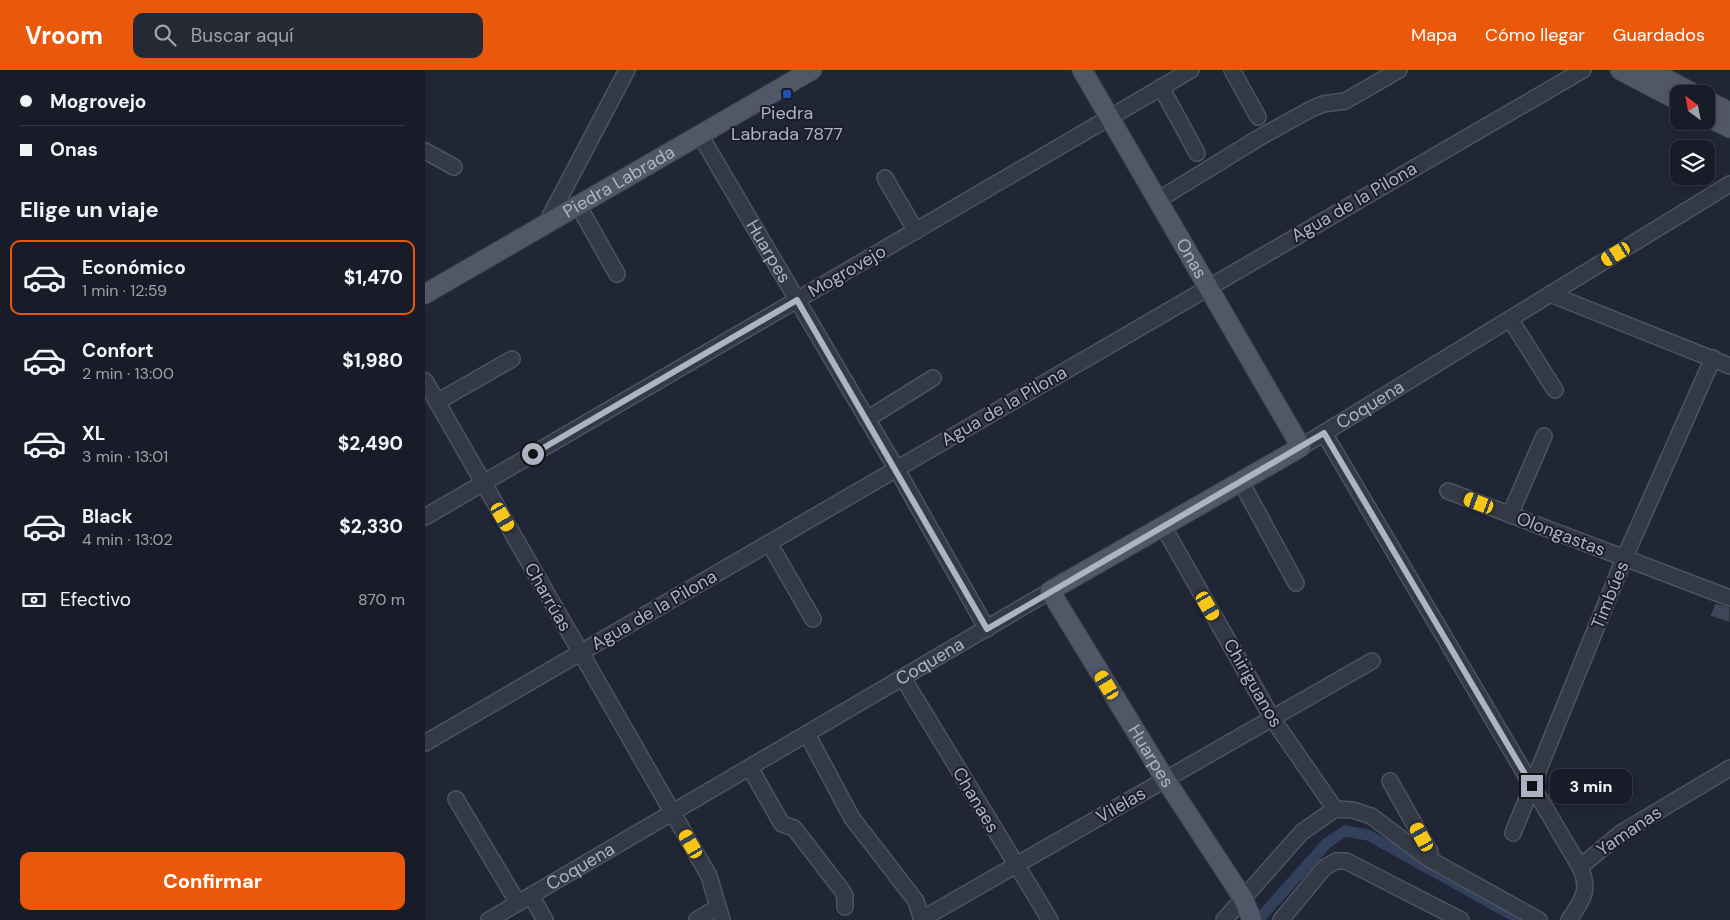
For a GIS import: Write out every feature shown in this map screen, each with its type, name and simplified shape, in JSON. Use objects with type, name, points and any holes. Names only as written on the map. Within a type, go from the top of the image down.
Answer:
[{"type":"main road","name":"Onas","points":[[1082,70],[1301,447]]},
{"type":"main road","points":[[1620,70],[1670,96]]},
{"type":"main road","points":[[1649,70],[1678,85]]},
{"type":"main road","name":"Piedra Labrada","points":[[429,287],[546,224],[808,71]]},
{"type":"main road","points":[[1715,104],[1730,112]]},
{"type":"main road","points":[[1715,120],[1730,128]]},
{"type":"main road","name":"Coquena","points":[[1050,591],[1301,447]]},
{"type":"main road","name":"Huarpes","points":[[1050,591],[1165,779],[1243,898],[1252,920]]},
{"type":"street","points":[[546,224],[627,70]]},
{"type":"street","name":"Mogrovejo","points":[[425,517],[1191,70]]},
{"type":"street","points":[[1232,70],[1258,117]]},
{"type":"street","points":[[1158,200],[1257,139],[1311,109],[1323,104],[1345,101],[1399,70]]},
{"type":"street","name":"Agua de la Pilona","points":[[425,743],[1583,70]]},
{"type":"street","points":[[1161,87],[1197,153]]},
{"type":"street","name":"Huarpes","points":[[700,135],[896,468],[987,629]]},
{"type":"street","points":[[425,151],[454,167]]},
{"type":"street","points":[[885,178],[916,230]]},
{"type":"street","name":"Coquena","points":[[1301,447],[1730,184]]},
{"type":"street","points":[[578,205],[617,274]]},
{"type":"street","points":[[1550,294],[1730,366]]},
{"type":"street","points":[[1509,319],[1555,390]]},
{"type":"street","name":"Timbúes","points":[[1513,833],[1624,559],[1713,358]]},
{"type":"street","points":[[437,402],[512,359]]},
{"type":"street","points":[[867,419],[933,378]]},
{"type":"street","name":"Charrúas","points":[[425,381],[712,883],[720,913]]},
{"type":"street","points":[[1324,433],[1580,868]]},
{"type":"street","points":[[1510,515],[1544,436]]},
{"type":"street","points":[[1241,482],[1296,584]]},
{"type":"street","name":"Olongastas","points":[[1448,491],[1730,598]]},
{"type":"street","name":"Chiriguanos","points":[[1163,526],[1272,718],[1335,809]]},
{"type":"street","points":[[769,542],[813,619]]},
{"type":"street","name":"Coquena","points":[[489,920],[1050,591]]},
{"type":"street","name":"Vilelas","points":[[922,920],[1372,661]]},
{"type":"street","name":"Chanaes","points":[[903,678],[1049,920]]},
{"type":"street","points":[[807,734],[852,818],[916,901],[922,920]]},
{"type":"street","points":[[750,768],[782,824],[794,828],[841,889],[845,896],[845,907]]},
{"type":"street","name":"Yamanas","points":[[1569,920],[1582,899],[1586,888],[1586,880],[1580,868],[1621,833],[1730,768]]},
{"type":"street","points":[[1390,780],[1430,852],[1429,859]]},
{"type":"street","points":[[455,799],[524,899],[545,920]]},
{"type":"street","points":[[1224,920],[1302,832],[1335,809],[1353,810],[1371,816],[1429,859],[1539,920]]},
{"type":"street","points":[[1281,920],[1329,864],[1346,861],[1461,920]]},
{"type":"street","points":[[697,920],[720,913]]},
{"type":"building","points":[[1715,603],[1730,607],[1730,623],[1710,616]]},
{"type":"waterway","points":[[1258,920],[1327,843],[1345,831],[1368,835],[1521,920]]},
{"type":"place","name":"Piedra Labrada 7877","points":[[787,94]]},
{"type":"route","points":[[533,454],[797,300],[896,468],[987,629],[1324,433],[1532,786]]}]
